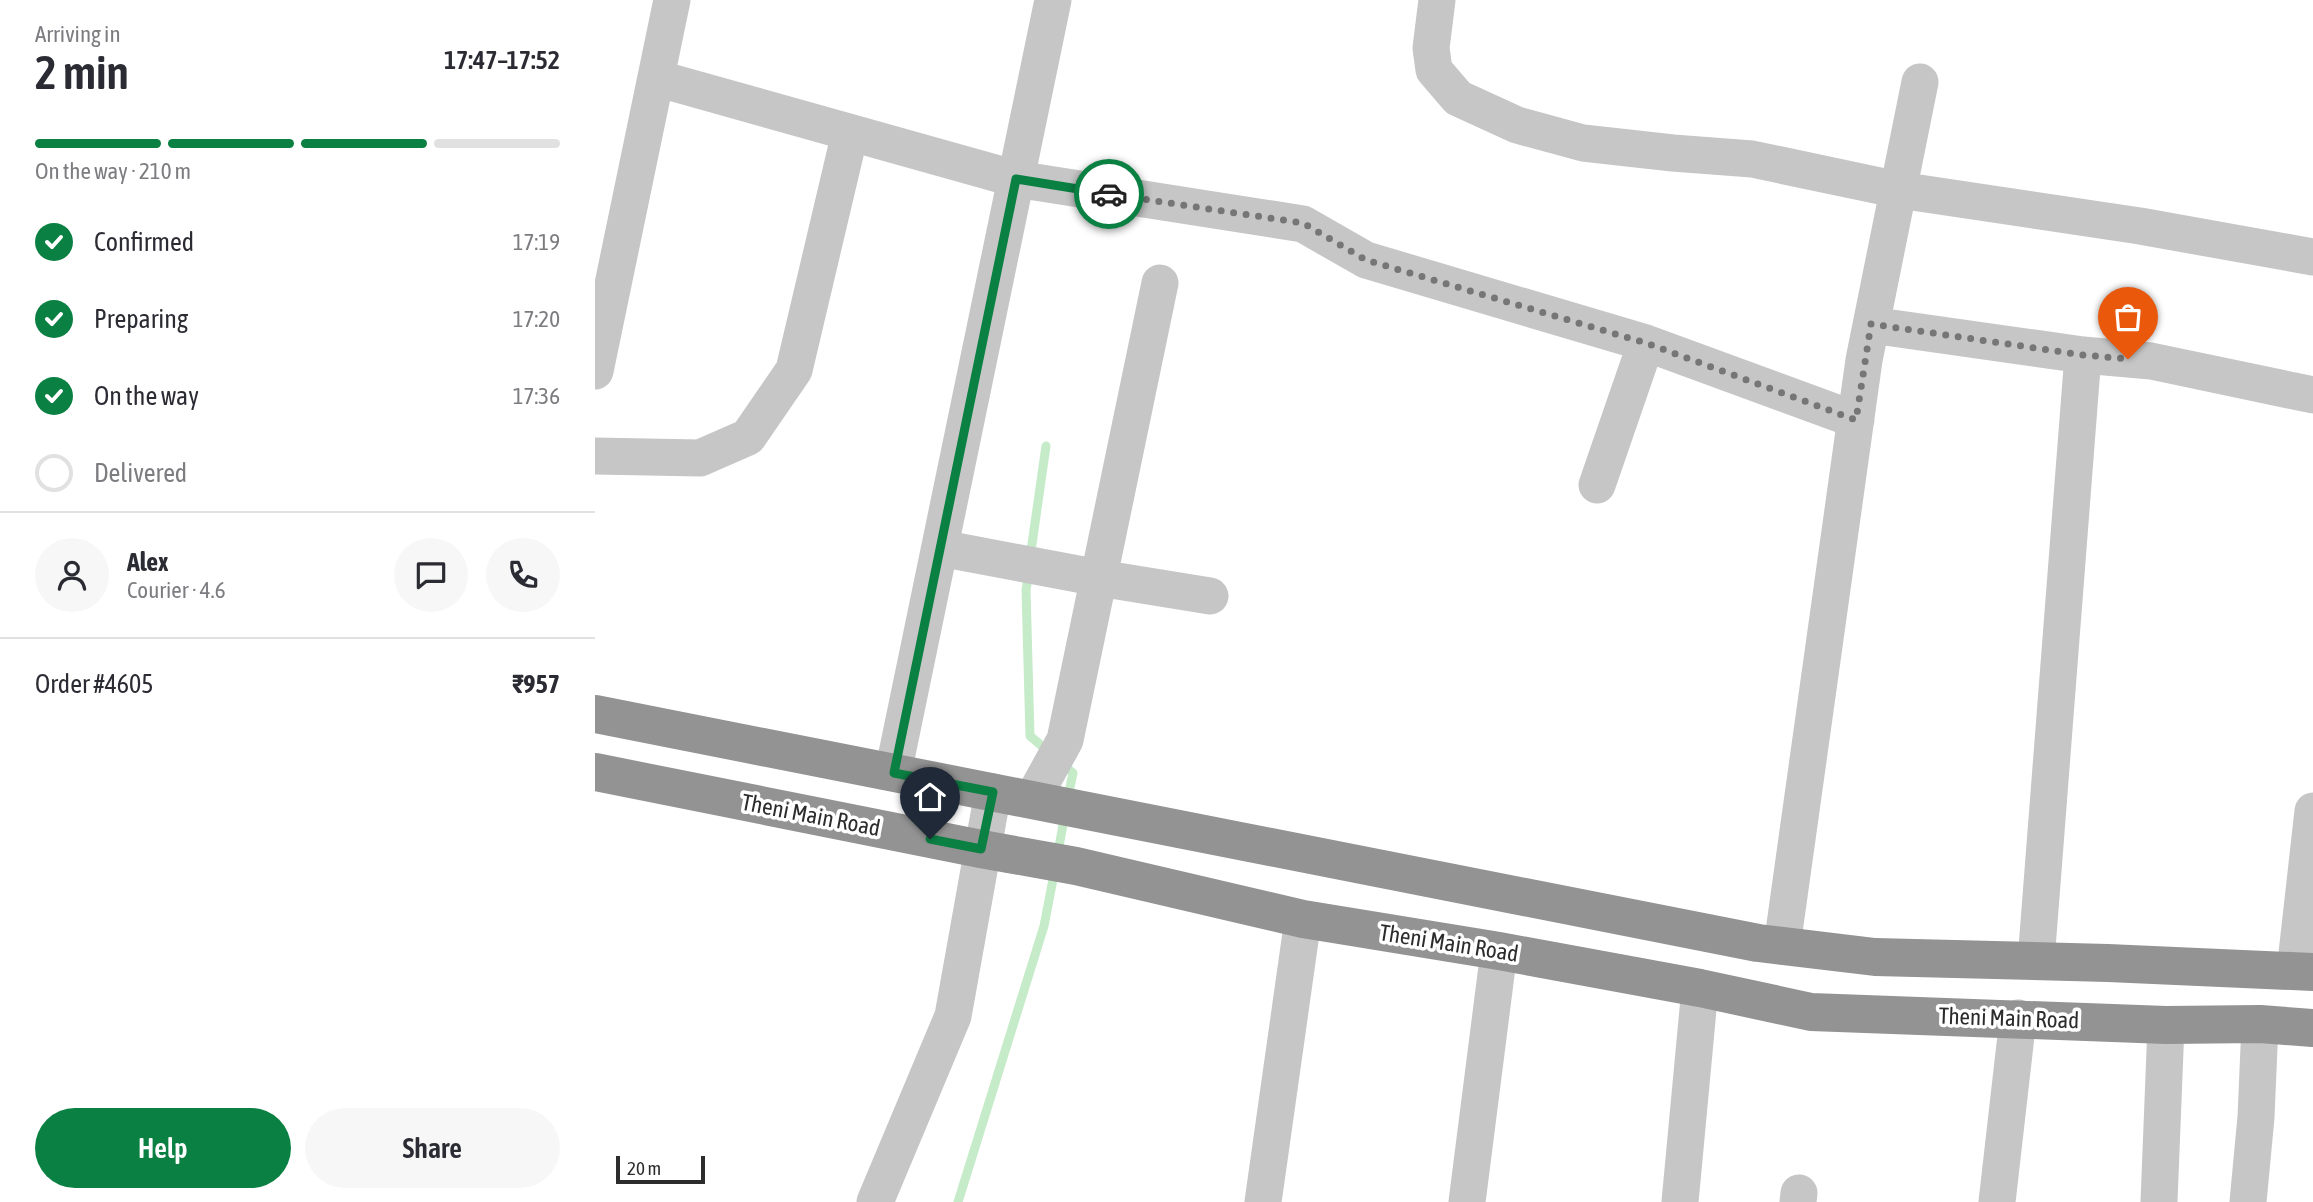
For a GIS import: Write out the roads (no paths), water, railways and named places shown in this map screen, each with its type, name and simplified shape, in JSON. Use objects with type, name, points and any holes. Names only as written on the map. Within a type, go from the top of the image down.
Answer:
[{"type":"highway","points":[[595,714],[993,792],[1041,793],[1086,811],[1745,941],[1875,957],[2304,971]]},
{"type":"highway","name":"Theni Main Road","points":[[595,772],[981,849],[1034,857],[1303,919],[1499,951],[1700,988],[1811,1012],[2166,1025],[2260,1024],[2313,1028]]},
{"type":"highway","points":[[2260,1024],[2304,971]]},
{"type":"street","points":[[595,371],[672,0]]},
{"type":"street","points":[[894,773],[1053,0]]},
{"type":"street","points":[[1437,0],[1431,48],[1434,70],[1458,98],[1517,125],[1583,143],[1752,159],[1899,190],[2140,226],[2313,257]]},
{"type":"street","points":[[656,78],[1016,179],[1303,223],[1366,260],[1646,343],[1856,420]]},
{"type":"street","points":[[1782,946],[1871,324],[1920,82]]},
{"type":"street","points":[[595,456],[700,458],[748,437],[794,370],[850,133]]},
{"type":"street","points":[[1041,793],[1065,740],[1160,283]]},
{"type":"street","points":[[1871,324],[2083,355],[2151,361],[2313,395]]},
{"type":"street","points":[[1597,485],[1646,343]]},
{"type":"street","points":[[2036,961],[2083,355]]},
{"type":"street","points":[[940,548],[1210,596]]},
{"type":"street","points":[[875,1202],[953,1016],[993,792]]},
{"type":"street","points":[[2304,971],[2313,811]]},
{"type":"street","points":[[1263,1202],[1303,919]]},
{"type":"street","points":[[1467,1202],[1499,951]]},
{"type":"street","points":[[1680,1202],[1700,988]]},
{"type":"street","points":[[1997,1202],[2018,1018]]},
{"type":"street","points":[[2248,1202],[2256,1117],[2260,1024]]},
{"type":"street","points":[[2159,1202],[2166,1025]]},
{"type":"waterway","points":[[1030,558],[1046,446]]},
{"type":"waterway","points":[[1029,572],[1026,590],[1030,736],[1049,752]]},
{"type":"waterway","points":[[1062,764],[1073,773],[1068,797]]},
{"type":"waterway","points":[[1058,852],[1065,814]]},
{"type":"waterway","points":[[958,1202],[1044,926],[1055,869]]}]
